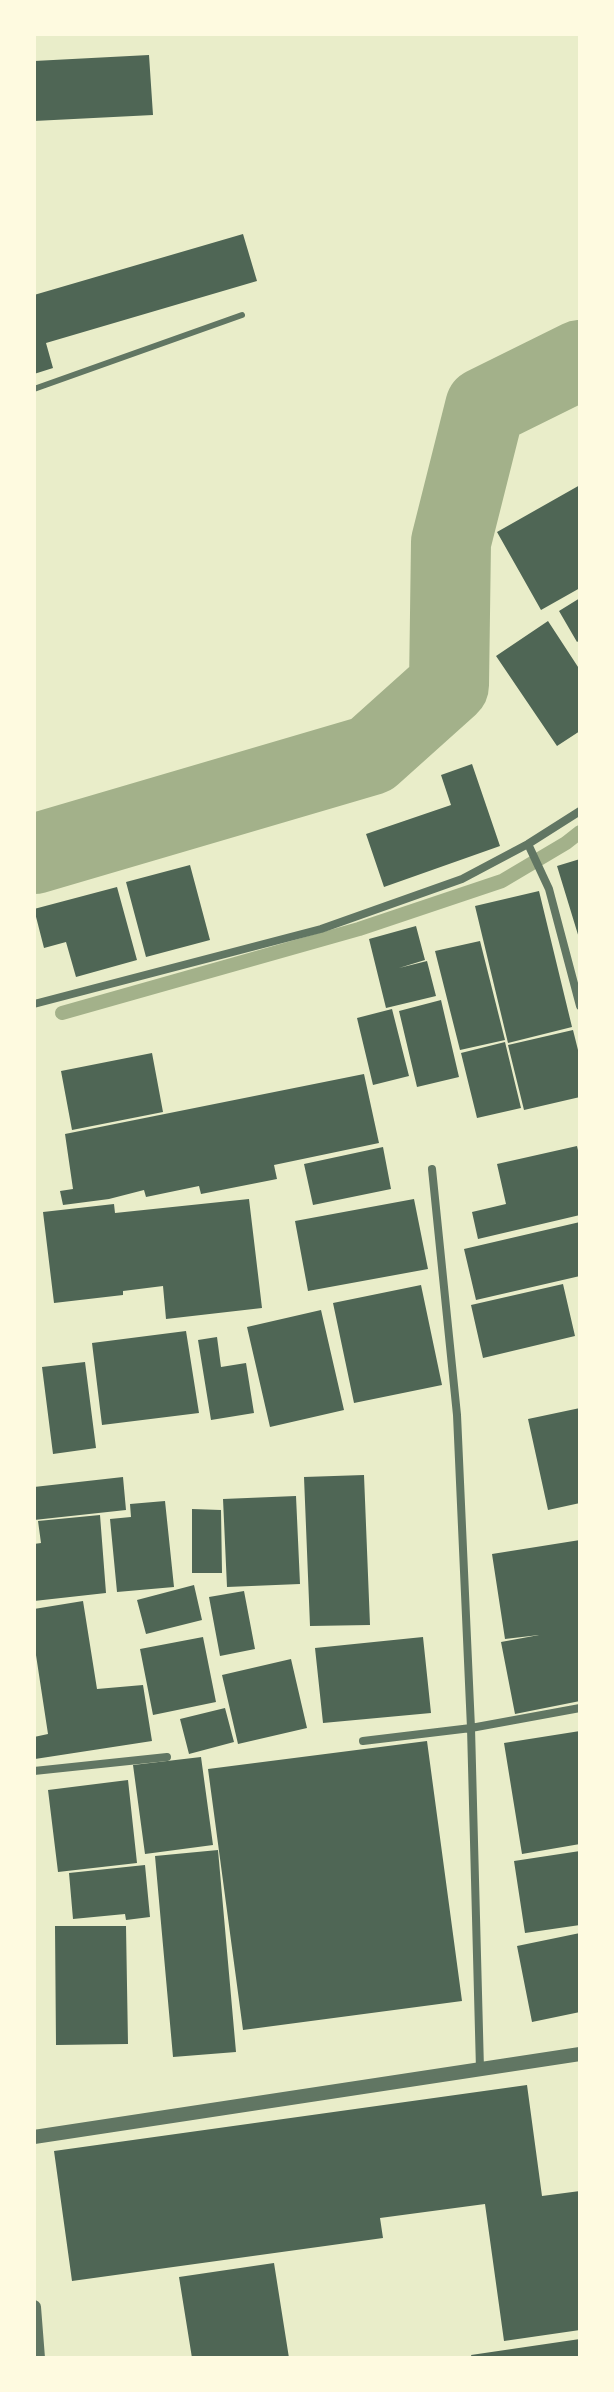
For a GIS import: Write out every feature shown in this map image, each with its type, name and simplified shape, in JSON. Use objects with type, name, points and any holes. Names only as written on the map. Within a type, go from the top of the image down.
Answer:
[{"type":"street","points":[[34,1004],[321,929],[462,879],[529,847],[580,811]]},
{"type":"street","points":[[529,847],[542,871],[580,1006]]},
{"type":"street","points":[[432,1169],[457,1415],[471,1728],[480,2069]]},
{"type":"street","points":[[363,1741],[471,1728],[580,1708]]},
{"type":"street","points":[[34,1771],[167,1757]]},
{"type":"street","points":[[34,2137],[580,2054]]},
{"type":"street","points":[[34,2307],[38,2358]]},
{"type":"lane","points":[[34,389],[242,315]]},
{"type":"building","points":[[149,55],[153,115],[34,121],[34,61]]},
{"type":"building","points":[[243,234],[257,281],[46,343],[53,368],[34,374],[34,295]]},
{"type":"building","points":[[580,485],[580,588],[541,610],[497,532]]},
{"type":"building","points":[[580,598],[580,640],[577,642],[559,611]]},
{"type":"building","points":[[548,621],[580,670],[580,731],[557,746],[496,656]]},
{"type":"building","points":[[472,764],[500,846],[384,887],[366,834],[451,805],[441,775]]},
{"type":"building","points":[[580,859],[580,938],[579,938],[557,866]]},
{"type":"building","points":[[190,865],[210,940],[146,957],[126,882]]},
{"type":"building","points":[[117,887],[137,960],[76,977],[66,942],[44,948],[34,909]]},
{"type":"building","points":[[539,891],[572,1027],[508,1043],[475,906]]},
{"type":"building","points":[[416,926],[425,960],[399,968],[427,961],[436,996],[386,1008],[369,939]]},
{"type":"building","points":[[480,941],[505,1040],[460,1050],[435,951]]},
{"type":"building","points":[[441,1000],[459,1077],[417,1087],[399,1011]]},
{"type":"building","points":[[392,1009],[409,1076],[373,1085],[357,1018]]},
{"type":"building","points":[[573,1030],[580,1058],[580,1097],[524,1110],[508,1045]]},
{"type":"building","points":[[505,1042],[521,1108],[477,1118],[461,1053]]},
{"type":"building","points":[[152,1053],[163,1112],[72,1130],[61,1071]]},
{"type":"building","points":[[364,1074],[379,1143],[274,1165],[277,1179],[201,1194],[199,1186],[146,1197],[144,1190],[109,1199],[63,1205],[60,1191],[73,1189],[65,1134]]},
{"type":"building","points":[[577,1146],[580,1159],[580,1215],[478,1239],[472,1212],[506,1204],[497,1164]]},
{"type":"building","points":[[383,1147],[391,1189],[313,1205],[304,1164]]},
{"type":"building","points":[[249,1199],[262,1308],[166,1319],[163,1286],[123,1291],[123,1295],[54,1303],[43,1212],[114,1204],[115,1213]]},
{"type":"building","points":[[414,1199],[428,1269],[308,1291],[295,1221]]},
{"type":"building","points":[[580,1222],[580,1276],[476,1300],[464,1249]]},
{"type":"building","points":[[563,1284],[575,1336],[483,1358],[471,1305]]},
{"type":"building","points":[[421,1285],[442,1385],[354,1403],[333,1303]]},
{"type":"building","points":[[321,1310],[344,1410],[270,1427],[247,1327]]},
{"type":"building","points":[[186,1331],[199,1413],[102,1425],[92,1343]]},
{"type":"building","points":[[217,1337],[221,1367],[246,1363],[254,1413],[211,1420],[198,1340]]},
{"type":"building","points":[[85,1362],[96,1448],[53,1454],[42,1367]]},
{"type":"building","points":[[580,1408],[580,1503],[548,1510],[528,1419]]},
{"type":"building","points":[[364,1475],[370,1625],[310,1626],[304,1477]]},
{"type":"building","points":[[123,1477],[126,1510],[34,1520],[34,1487]]},
{"type":"building","points":[[296,1496],[300,1584],[227,1587],[223,1499]]},
{"type":"building","points":[[165,1501],[174,1587],[117,1592],[110,1519],[131,1517],[130,1504]]},
{"type":"building","points":[[192,1509],[221,1510],[222,1573],[192,1573]]},
{"type":"building","points":[[100,1515],[106,1593],[34,1601],[34,1544],[41,1543],[38,1521]]},
{"type":"building","points":[[580,1540],[580,1701],[515,1714],[501,1642],[539,1635],[505,1639],[492,1554]]},
{"type":"building","points":[[194,1585],[202,1620],[146,1634],[137,1600]]},
{"type":"building","points":[[244,1591],[255,1649],[220,1656],[209,1597]]},
{"type":"building","points":[[83,1601],[97,1689],[143,1685],[152,1741],[35,1759],[34,1737],[48,1734],[34,1642],[34,1609]]},
{"type":"building","points":[[203,1637],[216,1702],[153,1715],[140,1649]]},
{"type":"building","points":[[423,1637],[431,1713],[323,1723],[315,1648]]},
{"type":"building","points":[[291,1659],[307,1728],[238,1744],[222,1675]]},
{"type":"building","points":[[225,1708],[234,1742],[189,1754],[180,1719]]},
{"type":"building","points":[[580,1731],[580,1844],[522,1854],[504,1743]]},
{"type":"building","points":[[427,1741],[462,2001],[243,2030],[208,1769]]},
{"type":"building","points":[[201,1757],[213,1845],[145,1854],[133,1765]]},
{"type":"building","points":[[128,1780],[137,1863],[58,1872],[48,1790]]},
{"type":"building","points":[[218,1850],[236,2052],[173,2057],[155,1856]]},
{"type":"building","points":[[580,1851],[580,1925],[525,1933],[514,1861]]},
{"type":"building","points":[[145,1865],[150,1917],[126,1920],[125,1914],[73,1919],[69,1873]]},
{"type":"building","points":[[55,1926],[126,1926],[128,2044],[56,2045]]},
{"type":"building","points":[[580,1933],[580,2012],[532,2022],[517,1946]]},
{"type":"building","points":[[527,2085],[542,2196],[580,2191],[580,2330],[504,2341],[485,2204],[380,2218],[383,2238],[72,2281],[54,2151]]},
{"type":"building","points":[[274,2263],[289,2358],[192,2358],[179,2277]]},
{"type":"building","points":[[580,2339],[580,2358],[472,2358],[471,2355]]},
{"type":"waterway","points":[[34,854],[371,755],[449,685],[451,542],[485,407],[580,360]]},
{"type":"waterway","points":[[62,1013],[359,929],[502,881],[580,832]]}]
